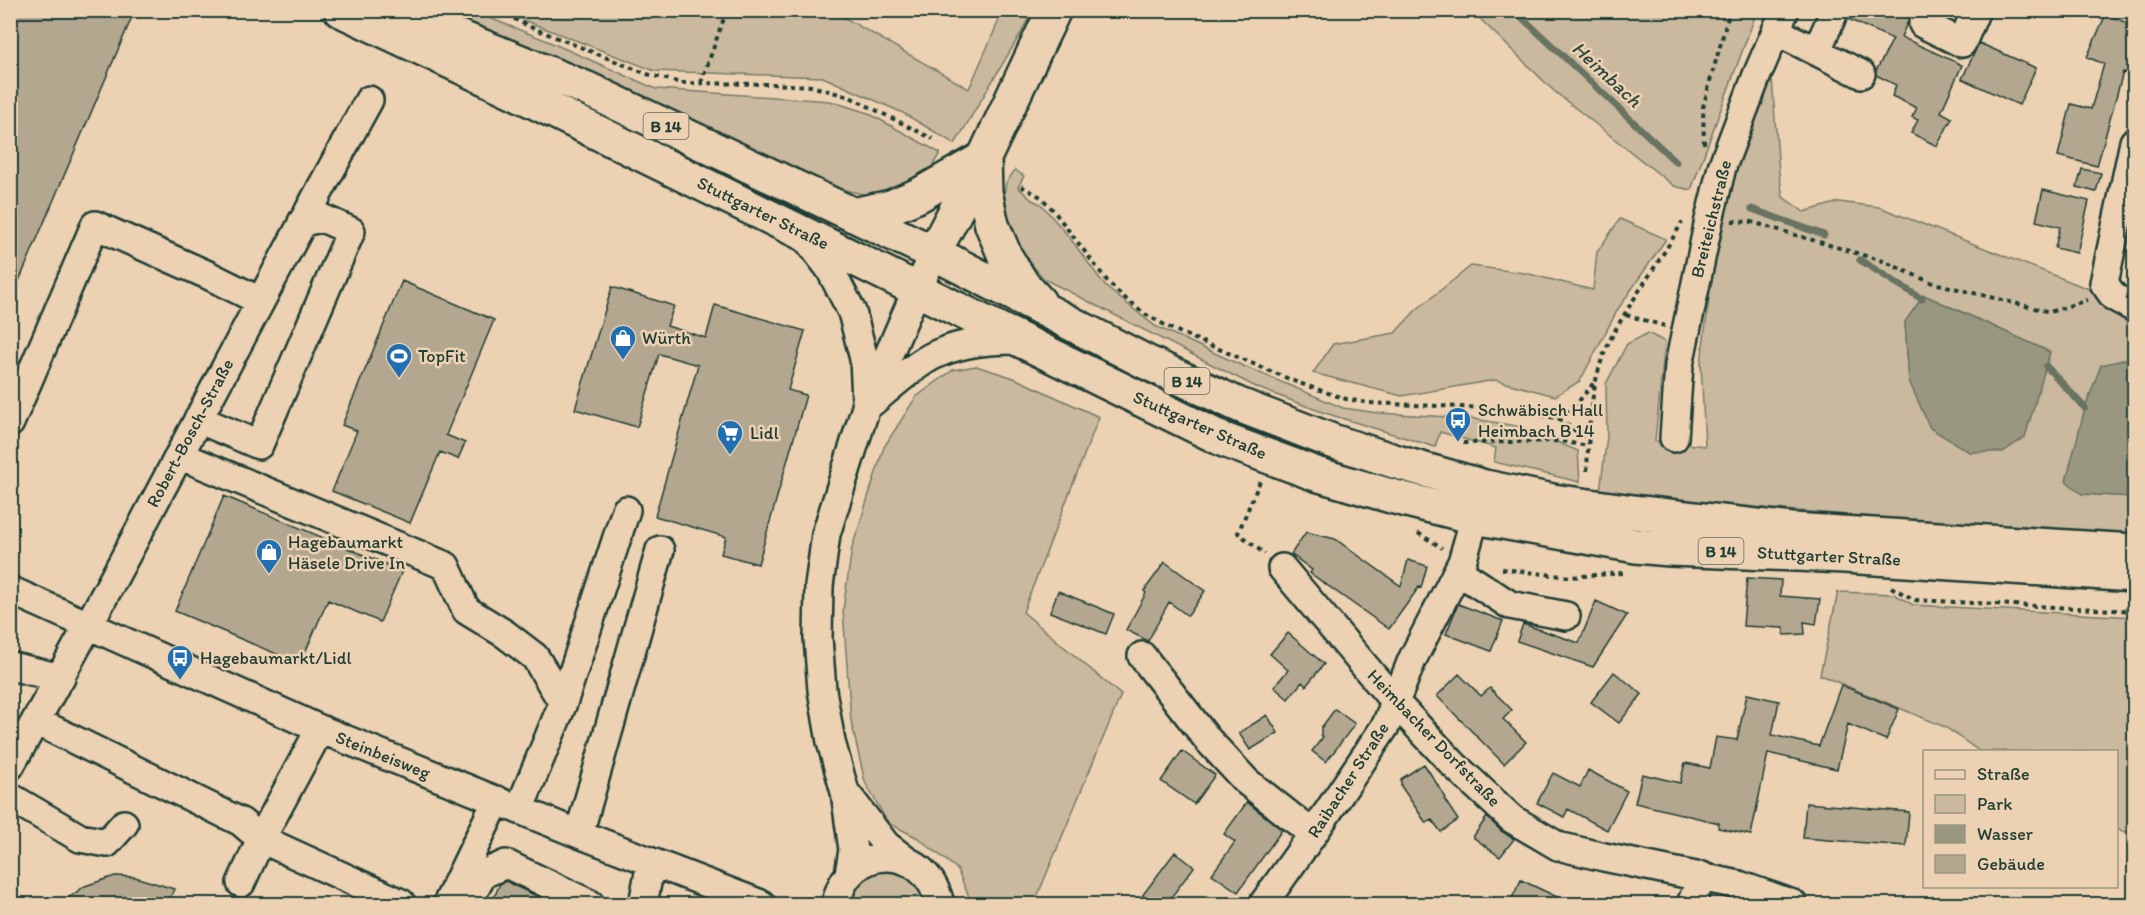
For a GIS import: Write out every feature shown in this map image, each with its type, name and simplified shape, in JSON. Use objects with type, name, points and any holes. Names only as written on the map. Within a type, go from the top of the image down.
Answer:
[{"type":"main road","name":"Stuttgarter Straße","points":[[340,10],[801,231],[1224,440],[1316,474],[1475,517],[1603,540],[1670,549],[1845,556],[2134,574]]},
{"type":"main road","name":"Stuttgarter Straße","points":[[392,10],[585,88],[853,215],[939,244],[1047,310],[1146,362],[1239,405],[1332,441],[1397,462],[1485,487],[1552,501],[1641,513],[1792,530],[2134,551]]},
{"type":"main road","points":[[939,244],[979,167],[1054,10]]},
{"type":"main road","points":[[853,215],[891,207],[979,167]]},
{"type":"main road","points":[[979,167],[992,225],[1011,266],[1023,285],[1047,310]]},
{"type":"street","points":[[1817,50],[1835,10]]},
{"type":"street","points":[[1923,24],[1962,44],[1976,10]]},
{"type":"street","points":[[1780,21],[1817,50],[1861,74]]},
{"type":"street","name":"Breiteichstraße","points":[[1674,438],[1679,365],[1685,332],[1697,218],[1722,167],[1756,75],[1780,21]]},
{"type":"street","name":"Robert-Bosch-Straße","points":[[10,766],[61,678],[369,100]]},
{"type":"street","points":[[2134,142],[2104,283],[2114,297],[2134,308]]},
{"type":"street","points":[[198,419],[259,444],[351,231],[322,218],[302,222]]},
{"type":"street","points":[[10,423],[95,225],[208,275],[260,301]]},
{"type":"street","points":[[801,231],[830,269],[852,312],[864,359],[866,407]]},
{"type":"street","points":[[836,904],[838,893],[849,874],[854,850],[845,792],[831,742],[822,690],[818,638],[819,586],[826,534],[866,407],[939,244]]},
{"type":"street","points":[[866,407],[935,354],[966,344],[990,340],[1019,340]]},
{"type":"street","points":[[178,455],[446,566],[466,610],[505,634],[535,657],[562,703]]},
{"type":"street","points":[[447,904],[508,805],[562,703],[626,510]]},
{"type":"street","name":"Raibacher Straße","points":[[1263,904],[1386,725],[1412,660],[1458,571],[1475,517]]},
{"type":"street","points":[[579,834],[660,550]]},
{"type":"street","name":"Heimbacher Dorfstraße","points":[[1282,568],[1395,702],[1454,765],[1512,819],[1558,846],[1739,885],[1793,904]]},
{"type":"street","points":[[1458,571],[1510,605],[1566,616]]},
{"type":"street","name":"Steinbeisweg","points":[[10,590],[320,729],[579,834],[761,904]]},
{"type":"street","points":[[1142,656],[1208,740],[1246,781],[1313,834]]},
{"type":"street","points":[[10,666],[61,678]]},
{"type":"street","points":[[36,721],[241,822],[261,839],[400,904]]},
{"type":"street","points":[[241,884],[261,839],[320,729]]},
{"type":"street","points":[[845,792],[886,845],[908,862]]},
{"type":"street","points":[[10,797],[80,838],[107,843],[124,824]]},
{"type":"street","points":[[849,874],[857,867],[877,859],[898,858],[921,869],[931,879],[940,904]]},
{"type":"street","points":[[643,904],[651,862]]},
{"type":"street","points":[[467,904],[483,874],[506,864],[590,904]]},
{"type":"street","points":[[1691,904],[1702,876]]},
{"type":"path","points":[[498,10],[528,26],[646,74],[681,83],[812,86],[850,97],[933,140]]},
{"type":"path","points":[[701,83],[724,18],[724,10]]},
{"type":"path","points":[[1704,151],[1703,107],[1730,10]]},
{"type":"path","points":[[1021,186],[1041,198],[1053,210],[1108,282],[1121,295],[1145,314],[1172,329],[1296,382],[1346,399],[1369,403],[1484,408],[1558,418],[1588,440]]},
{"type":"path","points":[[1587,471],[1588,440],[1596,380],[1608,345],[1664,255],[1697,218],[1752,222],[1883,261],[1930,282],[2050,312],[2110,292]]},
{"type":"path","points":[[1625,315],[1685,332]]},
{"type":"path","points":[[1558,418],[1579,401],[1596,380]]},
{"type":"path","points":[[1464,443],[1560,441],[1588,446]]},
{"type":"path","points":[[1261,478],[1238,532],[1282,568]]},
{"type":"path","points":[[1492,568],[1570,577],[1628,572]]},
{"type":"green space","points":[[427,11],[472,11],[656,89],[830,101],[868,113],[940,153],[931,168],[919,180],[889,194],[867,195],[832,187],[655,102]]},
{"type":"green space","points":[[500,11],[847,11],[845,18],[969,89],[1003,11],[1032,11],[955,144],[903,113],[823,77],[655,71]]},
{"type":"green space","points":[[1472,11],[1757,11],[1691,190],[1674,186],[1554,91]]},
{"type":"green space","points":[[1771,64],[1779,173],[1783,197],[1804,212],[1839,202],[1879,207],[2094,291],[2134,313],[2134,360],[2127,359],[2082,494],[2134,497],[2134,535],[1657,501],[1600,492],[1607,436],[1606,384],[1627,344],[1648,333],[1665,342],[1655,441],[1705,446],[1701,363],[1718,225]],"holes":[[[1924,295],[2050,352],[2046,366],[1909,381],[1905,322]]]},
{"type":"green space","points":[[1015,170],[1024,176],[1018,187],[1032,200],[1041,204],[1070,238],[1106,287],[1155,326],[1343,408],[1378,413],[1468,418],[1522,427],[1578,451],[1580,482],[1494,462],[1496,448],[1440,432],[1435,447],[1322,412],[1258,388],[1044,279],[1015,245],[1002,205],[1006,183]]},
{"type":"green space","points":[[1620,219],[1666,239],[1618,309],[1580,381],[1555,396],[1495,380],[1402,396],[1313,373],[1333,344],[1395,333],[1416,310],[1471,266],[1525,273],[1593,290],[1597,252]]},
{"type":"green space","points":[[976,366],[1014,378],[1099,417],[1023,612],[1121,695],[1034,904],[972,904],[957,869],[918,838],[888,823],[865,782],[851,721],[843,610],[852,548],[884,447],[916,397],[953,370]]},
{"type":"green space","points":[[1838,592],[1894,594],[1913,605],[2134,617],[2134,836],[2118,829],[2118,750],[1978,750],[1945,727],[1820,675]]},
{"type":"green space","points":[[879,870],[906,871],[932,904],[850,904],[860,884]]},
{"type":"water","points":[[1924,295],[2050,352],[2025,437],[2003,452],[1969,452],[1930,428],[1909,381],[1905,322]]},
{"type":"water","points":[[2127,359],[2134,360],[2134,497],[2082,494],[2066,481],[2085,408],[2101,365]]},
{"type":"building","points":[[10,10],[135,10],[10,302]]},
{"type":"building","points":[[1850,10],[1913,10],[1901,37],[1962,65],[1941,112],[1952,118],[1937,146],[1911,133],[1918,120],[1912,117],[1917,108],[1892,96],[1896,85],[1876,75],[1893,39],[1848,19]]},
{"type":"building","points":[[2106,14],[2134,26],[2134,53],[2126,73],[2123,72],[2097,166],[2058,156],[2071,104],[2091,109],[2104,64],[2087,57]]},
{"type":"building","points":[[1979,43],[2036,68],[2019,105],[1962,79]]},
{"type":"building","points":[[2082,169],[2101,173],[2096,192],[2077,187]]},
{"type":"building","points":[[2043,190],[2089,201],[2077,253],[2055,248],[2060,227],[2036,221]]},
{"type":"building","points":[[402,281],[494,320],[446,435],[465,443],[458,459],[440,452],[410,523],[332,491],[357,431],[342,425]]},
{"type":"building","name":"Lidl","points":[[612,287],[674,306],[667,326],[706,338],[715,305],[805,331],[788,390],[806,395],[758,564],[721,554],[726,537],[655,516],[698,365],[659,354],[637,427],[575,409]]},
{"type":"building","points":[[224,496],[402,571],[380,622],[328,600],[300,664],[175,611]]},
{"type":"building","points":[[1306,532],[1335,539],[1401,586],[1408,560],[1427,566],[1421,588],[1419,587],[1389,629],[1310,573],[1312,570],[1291,554]]},
{"type":"building","points":[[1165,562],[1205,591],[1188,616],[1169,602],[1148,641],[1126,630],[1146,593],[1144,591]]},
{"type":"building","points":[[1747,578],[1781,580],[1780,596],[1820,599],[1816,624],[1804,622],[1805,634],[1784,635],[1784,628],[1743,626]]},
{"type":"building","points":[[1058,591],[1114,614],[1106,634],[1050,612]]},
{"type":"building","points":[[1596,601],[1627,615],[1593,667],[1517,641],[1523,624],[1579,643]]},
{"type":"building","points":[[1458,604],[1503,621],[1491,651],[1446,634]]},
{"type":"building","points":[[1288,633],[1324,664],[1306,686],[1302,682],[1288,699],[1274,687],[1288,670],[1270,654]]},
{"type":"building","points":[[1614,672],[1642,694],[1619,723],[1591,702]]},
{"type":"building","points":[[1459,674],[1481,696],[1490,688],[1512,710],[1503,719],[1526,742],[1504,764],[1437,696]]},
{"type":"building","points":[[1841,685],[1899,709],[1886,740],[1848,724],[1837,769],[1768,753],[1751,835],[1718,828],[1719,823],[1635,803],[1642,774],[1680,783],[1685,763],[1710,768],[1716,737],[1737,740],[1747,694],[1779,701],[1772,735],[1819,746]]},
{"type":"building","points":[[1335,709],[1355,724],[1326,762],[1312,751],[1323,737],[1321,728]]},
{"type":"building","points":[[1267,715],[1278,733],[1250,750],[1239,733]]},
{"type":"building","points":[[1182,751],[1215,775],[1194,804],[1161,781]]},
{"type":"building","points":[[1424,764],[1458,820],[1441,832],[1432,820],[1426,823],[1401,786],[1401,779]]},
{"type":"building","points":[[1588,770],[1627,791],[1607,830],[1568,809],[1564,817],[1537,803],[1553,773],[1580,787]]},
{"type":"building","points":[[1247,802],[1282,830],[1238,892],[1212,874],[1235,842],[1224,834]]},
{"type":"building","points":[[1806,803],[1909,812],[1906,846],[1803,838]]},
{"type":"building","points":[[1487,817],[1501,831],[1514,839],[1500,857],[1473,837]]},
{"type":"building","points":[[1175,852],[1194,867],[1166,904],[1136,904]]},
{"type":"building","points":[[115,876],[135,877],[174,889],[168,904],[60,904],[85,886]]},
{"type":"building","points":[[1521,880],[1572,904],[1509,904]]},
{"type":"building","points":[[506,881],[554,904],[491,904],[500,884]]},
{"type":"waterway","name":"Heimbach","points":[[1514,10],[1676,162]]},
{"type":"waterway","name":"Heimbach","points":[[1752,209],[1824,235]]},
{"type":"waterway","name":"Heimbach","points":[[1860,260],[1922,299]]},
{"type":"waterway","name":"Heimbach","points":[[2046,366],[2085,408]]},
{"type":"place","name":"Würth","points":[[623,361]]},
{"type":"place","name":"TopFit","points":[[399,379]]},
{"type":"place","name":"Schwäbisch Hall Heimbach B 14","points":[[1458,443]]},
{"type":"place","name":"Lidl","points":[[730,456]]},
{"type":"place","name":"Hagebaumarkt Häsele Drive In","points":[[269,575]]},
{"type":"place","name":"Hagebaumarkt/Lidl","points":[[180,681]]}]
